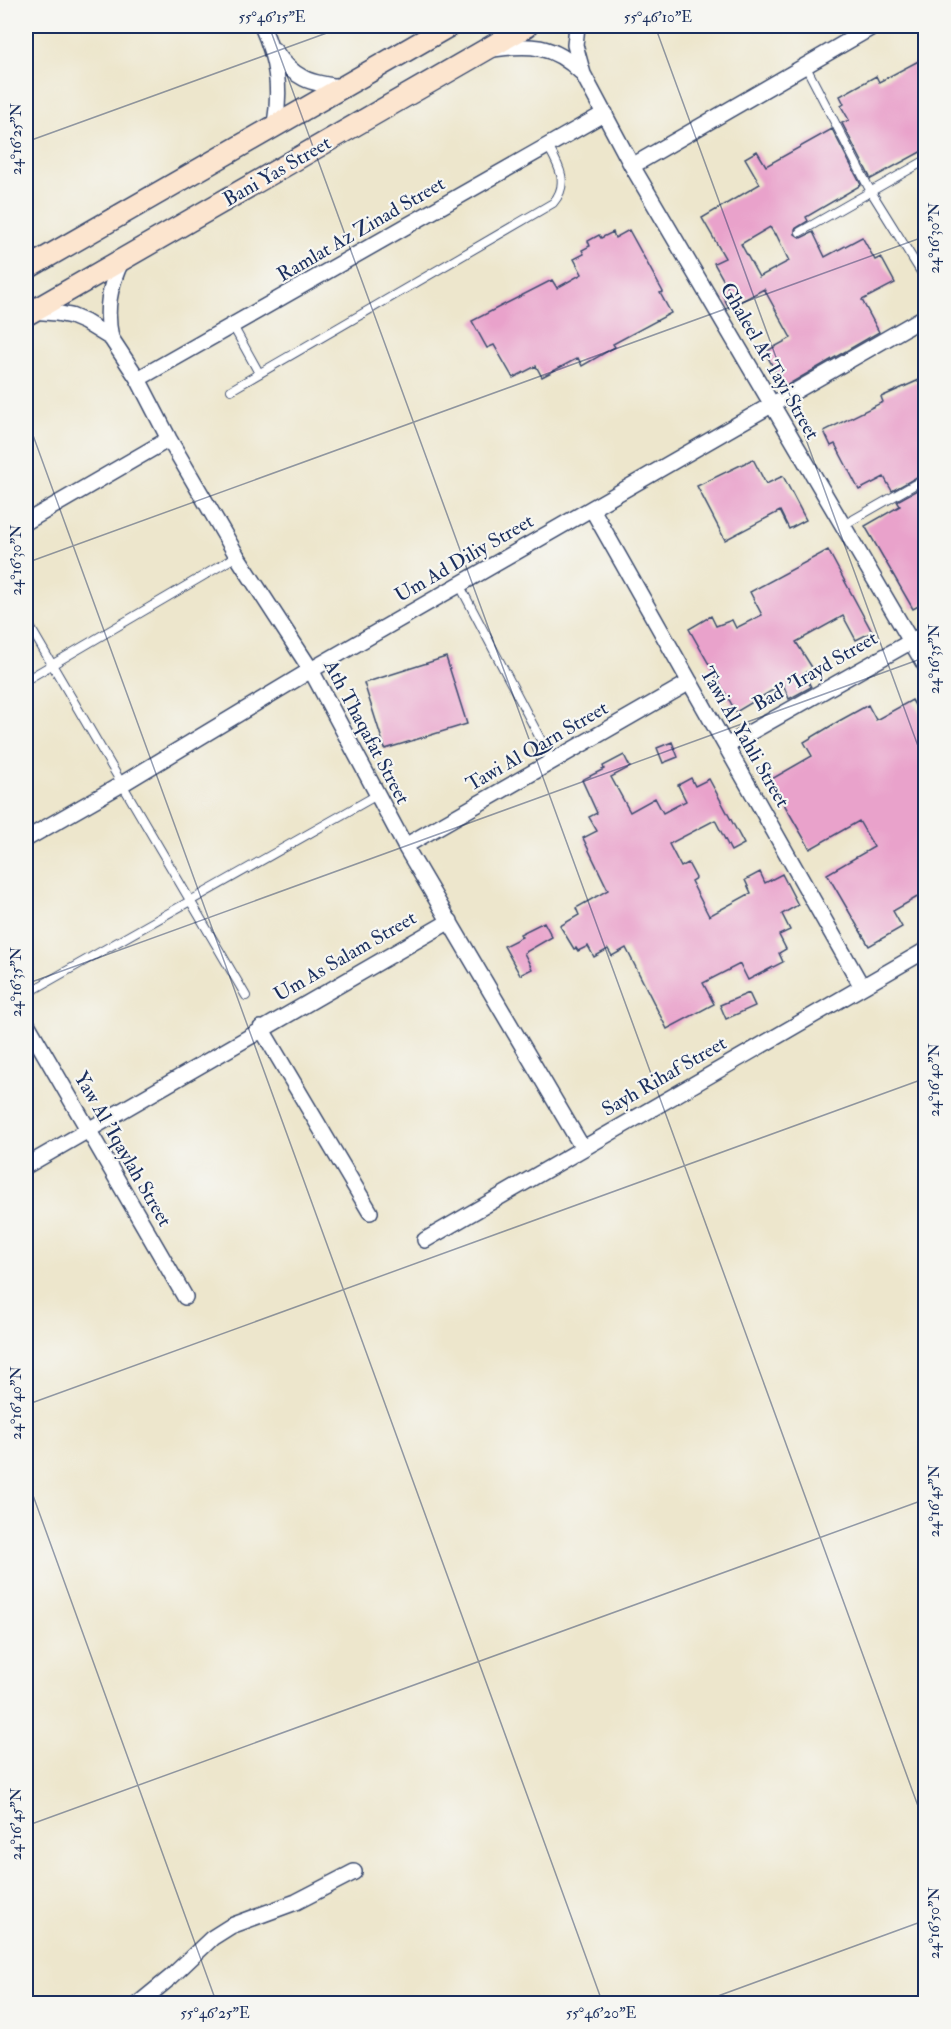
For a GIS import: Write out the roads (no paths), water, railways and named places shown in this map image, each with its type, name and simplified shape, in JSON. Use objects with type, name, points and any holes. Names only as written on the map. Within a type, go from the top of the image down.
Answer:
[{"type":"main road","name":"Bani Yas Street","points":[[26,269],[448,26]]},
{"type":"main road","name":"Bani Yas Street","points":[[29,313],[528,26]]},
{"type":"street","points":[[262,26],[270,45],[277,74],[279,92],[275,124]]},
{"type":"street","name":"Ghaleel At Tayi Street","points":[[577,26],[575,45],[583,74],[632,166],[926,668]]},
{"type":"street","points":[[632,166],[874,26]]},
{"type":"street","points":[[270,45],[291,71],[308,82],[344,87]]},
{"type":"street","name":"Ghaleel At Tayi Street","points":[[487,49],[531,46],[546,49],[566,59],[583,74]]},
{"type":"street","name":"Ramlat Az Zinad Street","points":[[138,379],[605,113]]},
{"type":"street","name":"Ath Thaqafat Street","points":[[122,260],[108,299],[108,325],[111,338],[138,379],[169,439],[237,555],[310,670],[405,846],[582,1147]]},
{"type":"street","name":"Ath Thaqafat Street","points":[[29,313],[56,313],[71,316],[111,338]]},
{"type":"street","name":"Um Ad Diliy Street","points":[[26,839],[122,784],[310,670],[926,316]]},
{"type":"street","points":[[26,522],[169,439]]},
{"type":"street","name":"Tawi Al Yahli Street","points":[[592,509],[861,985]]},
{"type":"street","name":"Bad' 'Irayd Street","points":[[726,746],[926,633]]},
{"type":"street","name":"Tawi Al Qarn Street","points":[[405,846],[690,682]]},
{"type":"street","name":"Um As Salam Street","points":[[26,1166],[450,921]]},
{"type":"street","name":"Sayh Rihaf Street","points":[[425,1240],[861,985],[926,950]]},
{"type":"street","name":"Yaw Al 'Iqaylah Street","points":[[26,1022],[185,1297]]},
{"type":"street","points":[[261,1029],[370,1212]]},
{"type":"street","points":[[138,2004],[171,1977],[212,1938],[231,1926],[296,1902],[354,1872]]},
{"type":"lane","points":[[805,65],[870,190],[926,280]]},
{"type":"lane","points":[[231,390],[553,203],[562,190],[563,181],[562,173],[548,146]]},
{"type":"lane","points":[[800,232],[926,160]]},
{"type":"lane","points":[[233,326],[259,373]]},
{"type":"lane","points":[[842,526],[926,478]]},
{"type":"lane","points":[[26,680],[237,555]]},
{"type":"lane","points":[[459,584],[552,761]]},
{"type":"lane","points":[[26,620],[246,996]]},
{"type":"lane","points":[[26,994],[377,795]]}]
